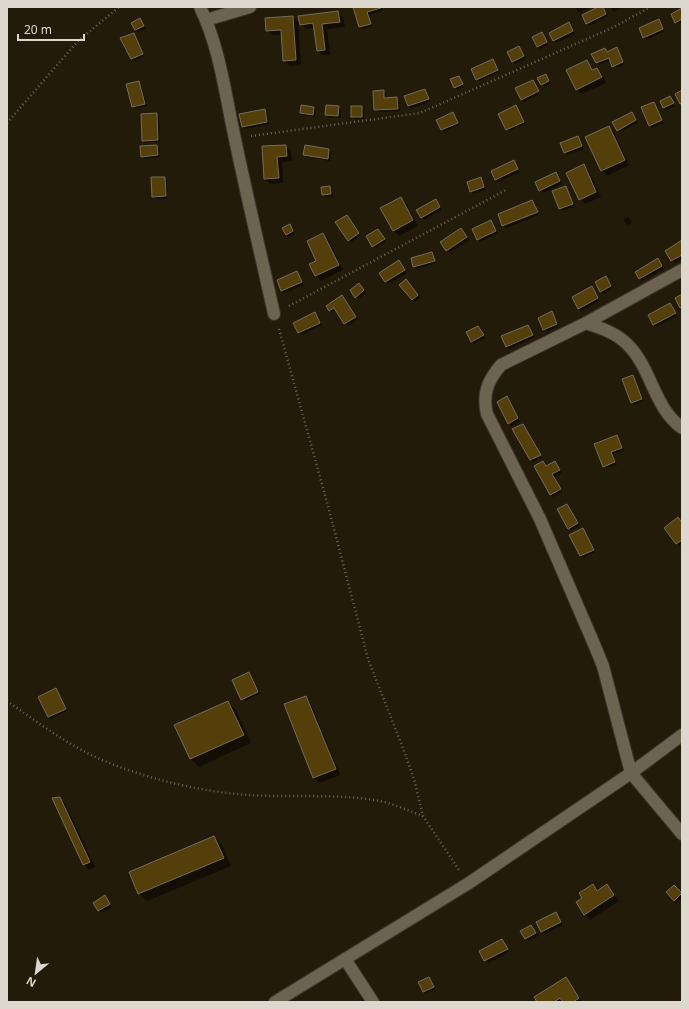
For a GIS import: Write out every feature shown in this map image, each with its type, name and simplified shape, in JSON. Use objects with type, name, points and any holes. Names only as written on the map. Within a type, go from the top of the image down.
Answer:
[{"type":"street","points":[[200,7],[218,54],[234,138],[274,314]]},
{"type":"street","points":[[206,20],[250,7]]},
{"type":"street","points":[[682,270],[586,323],[501,365],[491,377],[485,392],[484,403],[486,414],[540,519],[594,644],[602,666],[631,773],[682,834]]},
{"type":"street","points":[[586,323],[612,333],[626,343],[639,356],[663,408],[675,423],[682,428]]},
{"type":"street","points":[[275,1002],[469,883],[631,773],[682,735]]},
{"type":"street","points":[[345,959],[373,1002]]},
{"type":"path","points":[[7,123],[77,42],[119,7]]},
{"type":"path","points":[[234,138],[420,113],[614,27],[650,7]]},
{"type":"path","points":[[469,883],[423,816],[414,779],[368,659],[328,506],[274,314],[506,190]]},
{"type":"path","points":[[7,701],[61,738],[102,760],[150,776],[198,789],[249,795],[346,797],[381,801],[423,816]]},
{"type":"building","points":[[353,7],[381,8],[367,12],[371,24],[359,27]]},
{"type":"building","points":[[598,7],[603,7],[606,14],[586,24],[582,15]]},
{"type":"building","points":[[682,8],[682,19],[675,23],[671,14]]},
{"type":"building","points":[[338,11],[340,22],[322,24],[325,50],[317,51],[313,23],[300,25],[298,16]]},
{"type":"building","points":[[293,16],[296,60],[283,61],[281,30],[266,31],[265,18]]},
{"type":"building","points":[[140,18],[144,26],[135,30],[131,23]]},
{"type":"building","points":[[659,19],[663,29],[643,38],[639,28]]},
{"type":"building","points":[[569,22],[573,31],[553,41],[549,33]]},
{"type":"building","points":[[542,32],[547,42],[537,47],[532,37]]},
{"type":"building","points":[[134,33],[143,54],[131,59],[120,38]]},
{"type":"building","points":[[519,46],[524,56],[512,62],[507,52]]},
{"type":"building","points":[[617,47],[623,62],[612,67],[609,58],[596,63],[591,54],[605,48],[607,52]]},
{"type":"building","points":[[493,59],[498,70],[476,80],[471,69]]},
{"type":"building","points":[[587,60],[592,70],[597,68],[602,77],[576,90],[566,70]]},
{"type":"building","points":[[546,74],[549,81],[541,85],[537,78]]},
{"type":"building","points":[[459,76],[463,84],[454,88],[450,79]]},
{"type":"building","points":[[533,80],[539,91],[521,100],[515,88]]},
{"type":"building","points":[[139,81],[145,104],[132,107],[126,84]]},
{"type":"building","points":[[425,89],[429,99],[408,106],[404,96]]},
{"type":"building","points":[[384,90],[384,98],[397,97],[398,109],[374,110],[373,91]]},
{"type":"building","points":[[682,90],[682,103],[680,104],[675,94]]},
{"type":"building","points":[[670,96],[674,103],[663,108],[660,101]]},
{"type":"building","points":[[654,102],[662,120],[649,126],[641,107]]},
{"type":"building","points":[[301,105],[314,107],[313,115],[300,113]]},
{"type":"building","points":[[326,105],[339,106],[338,116],[325,115]]},
{"type":"building","points":[[516,105],[524,122],[506,130],[498,114]]},
{"type":"building","points":[[351,106],[362,106],[362,117],[351,117]]},
{"type":"building","points":[[265,109],[267,122],[242,127],[239,114]]},
{"type":"building","points":[[453,112],[458,123],[441,130],[436,120]]},
{"type":"building","points":[[632,112],[636,120],[617,131],[612,122]]},
{"type":"building","points":[[157,113],[158,140],[142,141],[141,114]]},
{"type":"building","points":[[609,126],[625,160],[601,171],[585,137]]},
{"type":"building","points":[[578,136],[582,146],[564,153],[560,143]]},
{"type":"building","points":[[157,145],[158,155],[141,157],[140,146]]},
{"type":"building","points":[[286,145],[287,156],[277,157],[279,178],[264,179],[262,146]]},
{"type":"building","points":[[305,145],[329,149],[328,159],[303,155]]},
{"type":"building","points":[[514,160],[518,169],[495,180],[491,171]]},
{"type":"building","points":[[584,164],[596,192],[579,200],[566,173]]},
{"type":"building","points":[[556,172],[560,181],[539,191],[535,182]]},
{"type":"building","points":[[151,177],[165,177],[166,196],[152,197]]},
{"type":"building","points":[[481,177],[484,187],[470,192],[467,182]]},
{"type":"building","points":[[330,186],[331,194],[322,195],[321,187]]},
{"type":"building","points":[[566,186],[573,204],[559,209],[552,191]]},
{"type":"building","points":[[401,197],[413,220],[393,231],[380,208]]},
{"type":"building","points":[[436,199],[440,207],[421,218],[416,210]]},
{"type":"building","points":[[532,200],[538,212],[502,226],[498,214]]},
{"type":"building","points":[[347,215],[359,233],[348,241],[335,222]]},
{"type":"building","points":[[491,220],[496,231],[477,240],[472,229]]},
{"type":"building","points":[[290,224],[293,231],[286,235],[282,228]]},
{"type":"building","points":[[461,228],[467,237],[446,251],[440,242]]},
{"type":"building","points":[[378,229],[385,239],[372,247],[366,236]]},
{"type":"building","points":[[323,233],[339,265],[315,276],[309,264],[316,261],[307,241]]},
{"type":"building","points":[[682,240],[682,255],[671,261],[665,251]]},
{"type":"building","points":[[432,252],[435,261],[413,267],[411,258]]},
{"type":"building","points":[[658,258],[662,266],[639,279],[635,272]]},
{"type":"building","points":[[399,260],[405,270],[385,282],[379,273]]},
{"type":"building","points":[[297,271],[302,282],[281,291],[277,280]]},
{"type":"building","points":[[606,276],[611,286],[600,292],[595,282]]},
{"type":"building","points":[[406,279],[418,295],[412,300],[399,285]]},
{"type":"building","points":[[359,283],[364,290],[355,298],[350,290]]},
{"type":"building","points":[[592,286],[598,298],[578,309],[572,297]]},
{"type":"building","points":[[682,294],[682,307],[680,308],[675,298]]},
{"type":"building","points":[[342,295],[356,317],[344,324],[334,308],[329,311],[326,306]]},
{"type":"building","points":[[670,303],[676,313],[653,325],[648,315]]},
{"type":"building","points":[[552,311],[557,324],[543,330],[538,318]]},
{"type":"building","points":[[315,312],[320,323],[298,333],[293,323]]},
{"type":"building","points":[[528,325],[533,335],[506,347],[501,336]]},
{"type":"building","points":[[478,326],[484,335],[471,342],[466,332]]},
{"type":"building","points":[[633,375],[642,399],[631,403],[622,379]]},
{"type":"building","points":[[507,396],[518,418],[508,424],[497,402]]},
{"type":"building","points":[[523,424],[541,455],[530,460],[512,429]]},
{"type":"building","points":[[617,435],[622,448],[611,452],[615,462],[603,467],[594,444]]},
{"type":"building","points":[[543,461],[546,466],[555,461],[560,470],[552,474],[561,489],[550,495],[534,466]]},
{"type":"building","points":[[567,504],[578,523],[568,529],[557,509]]},
{"type":"building","points":[[678,517],[682,523],[682,540],[676,544],[664,528]]},
{"type":"building","points":[[583,528],[594,550],[580,556],[569,535]]},
{"type":"building","points":[[249,672],[258,692],[241,700],[232,680]]},
{"type":"building","points":[[56,688],[66,709],[48,717],[38,697]]},
{"type":"building","points":[[306,696],[336,769],[313,778],[284,704]]},
{"type":"building","points":[[228,701],[244,735],[190,759],[174,725]]},
{"type":"building","points":[[60,797],[90,862],[83,865],[52,798]]},
{"type":"building","points":[[214,836],[224,858],[138,894],[129,872]]},
{"type":"building","points":[[593,884],[597,891],[607,884],[614,895],[584,915],[576,902],[582,898],[579,893]]},
{"type":"building","points":[[674,885],[682,893],[674,901],[666,892]]},
{"type":"building","points":[[105,895],[110,904],[98,911],[93,903]]},
{"type":"building","points":[[556,912],[561,922],[541,932],[536,922]]},
{"type":"building","points":[[531,925],[536,933],[525,939],[520,931]]},
{"type":"building","points":[[502,939],[508,949],[484,961],[479,951]]},
{"type":"building","points":[[429,977],[434,987],[423,992],[418,982]]},
{"type":"building","points":[[566,977],[579,998],[573,1002],[563,1002],[560,998],[554,1002],[537,1002],[534,997]]}]
